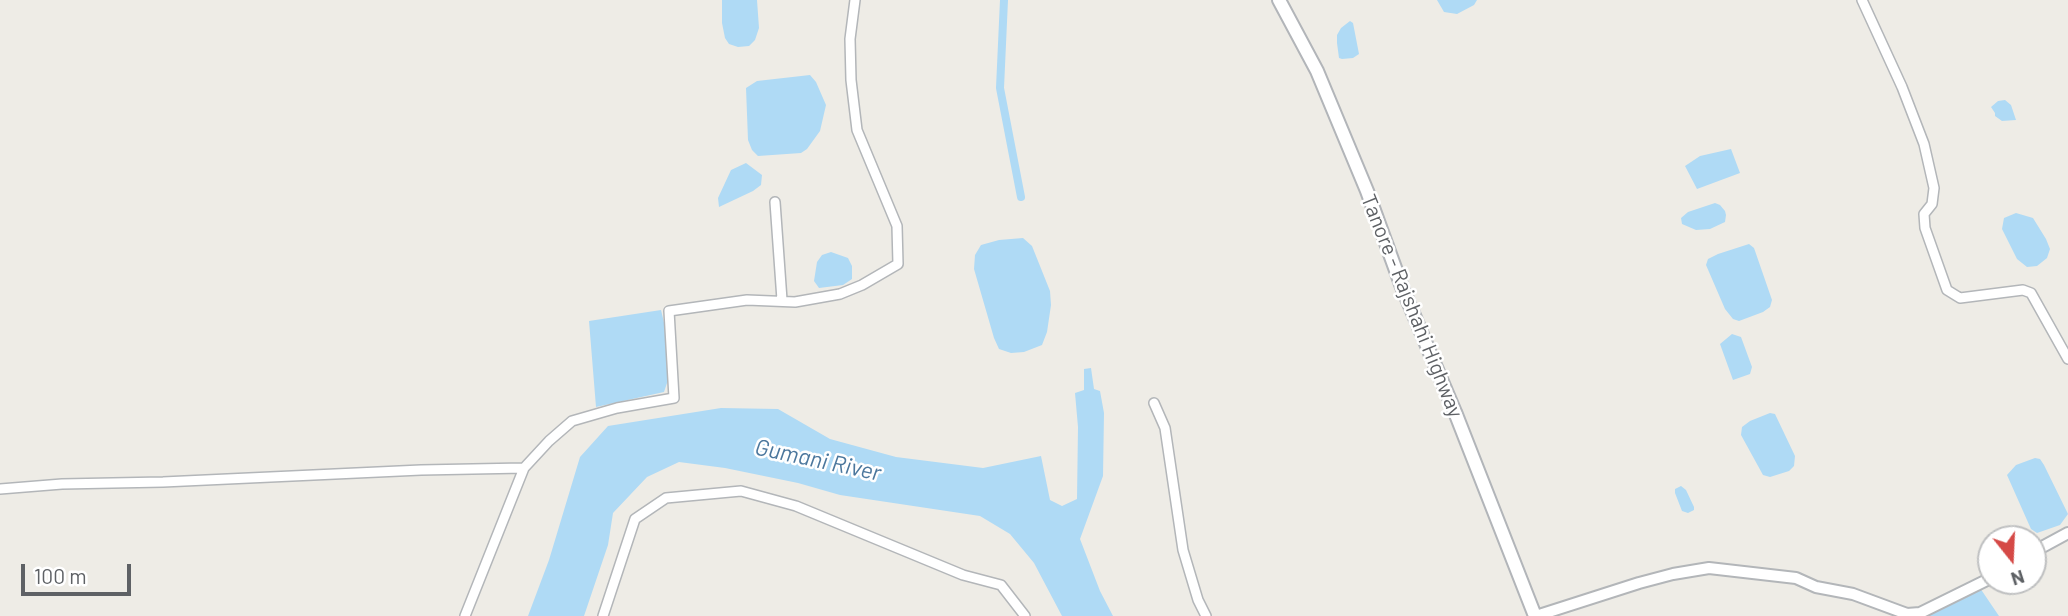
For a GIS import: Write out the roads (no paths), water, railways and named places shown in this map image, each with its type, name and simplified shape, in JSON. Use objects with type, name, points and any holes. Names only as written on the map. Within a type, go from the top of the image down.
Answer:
[{"type":"main road","name":"Tanore - Rajshahi Highway","points":[[1279,0],[1317,71],[1536,616]]},
{"type":"street","points":[[465,616],[524,468],[536,453],[572,421],[617,408],[674,398],[669,311],[747,300],[795,302],[840,293],[862,285],[898,264],[897,226],[857,130],[851,80],[850,39],[855,0]]},
{"type":"street","points":[[1862,0],[1902,87],[1924,144],[1934,188],[1932,204],[1924,214],[1925,228],[1947,290],[1960,298],[2023,290],[2031,293],[2068,359]]},
{"type":"street","points":[[775,202],[782,300]]},
{"type":"street","points":[[1154,403],[1166,428],[1183,550],[1198,600],[1206,616]]},
{"type":"street","points":[[0,489],[62,484],[524,468]]},
{"type":"street","points":[[603,616],[635,519],[666,498],[741,491],[796,506],[963,575],[1001,585],[1025,616]]},
{"type":"street","points":[[2047,544],[2068,533]]},
{"type":"street","points":[[1536,616],[1639,583],[1709,568],[1797,578],[1816,587],[1853,594],[1907,614],[1920,613],[1977,585]]},
{"type":"water","points":[[722,0],[757,0],[759,28],[755,40],[749,46],[729,44],[725,38]]},
{"type":"water","points":[[1437,0],[1477,0],[1474,5],[1457,14],[1444,12]]},
{"type":"water","points":[[1350,21],[1353,23],[1359,54],[1353,58],[1342,59],[1339,58],[1337,35]]},
{"type":"water","points":[[810,75],[826,105],[820,131],[801,153],[758,156],[748,140],[746,88],[757,81]]},
{"type":"water","points":[[2005,100],[2011,105],[2016,120],[2002,121],[1995,116],[1991,107],[1998,101]]},
{"type":"water","points":[[1731,149],[1740,173],[1697,189],[1685,166],[1700,156]]},
{"type":"water","points":[[746,163],[762,175],[761,185],[719,207],[718,198],[731,170]]},
{"type":"water","points":[[1715,203],[1725,211],[1725,222],[1710,229],[1696,230],[1682,224],[1681,218],[1688,212]]},
{"type":"water","points":[[2016,213],[2033,218],[2050,249],[2047,258],[2037,266],[2027,267],[2017,259],[2002,229],[2004,218]]},
{"type":"water","points":[[1023,238],[1032,246],[1050,291],[1051,305],[1042,345],[1024,352],[1011,353],[999,349],[994,338],[974,269],[975,255],[981,245]]},
{"type":"water","points":[[1749,244],[1754,248],[1772,300],[1770,307],[1763,312],[1739,321],[1733,319],[1725,309],[1706,265],[1708,259],[1718,254]]},
{"type":"water","points":[[831,252],[848,258],[852,266],[852,279],[843,285],[819,288],[814,281],[817,262],[822,255]]},
{"type":"water","points":[[661,310],[667,335],[669,377],[664,392],[596,407],[589,321]]},
{"type":"water","points":[[1732,334],[1741,337],[1752,367],[1750,374],[1733,380],[1720,344]]},
{"type":"water","name":"Gumani River","points":[[1091,368],[1094,389],[1100,391],[1104,413],[1103,476],[1080,539],[1100,591],[1113,616],[1062,616],[1034,563],[1010,534],[980,516],[840,495],[725,468],[679,462],[647,477],[613,513],[608,545],[584,616],[528,616],[549,560],[580,457],[608,426],[721,408],[778,409],[830,439],[896,457],[983,468],[1041,456],[1050,500],[1062,506],[1077,499],[1078,427],[1075,393],[1084,390],[1084,369]]},
{"type":"water","points":[[1770,413],[1775,414],[1795,456],[1794,466],[1789,471],[1770,477],[1763,475],[1741,435],[1742,427]]},
{"type":"water","points":[[2035,458],[2040,459],[2068,514],[2060,525],[2047,530],[2047,525],[2029,525],[2007,475],[2016,465]]},
{"type":"water","points":[[1681,486],[1686,490],[1694,507],[1694,510],[1688,513],[1682,511],[1675,493],[1675,489]]},
{"type":"water","points":[[1977,590],[1977,595],[1985,595],[1999,616],[1924,616]]},
{"type":"waterway","points":[[1004,0],[1000,88],[1021,197]]}]
